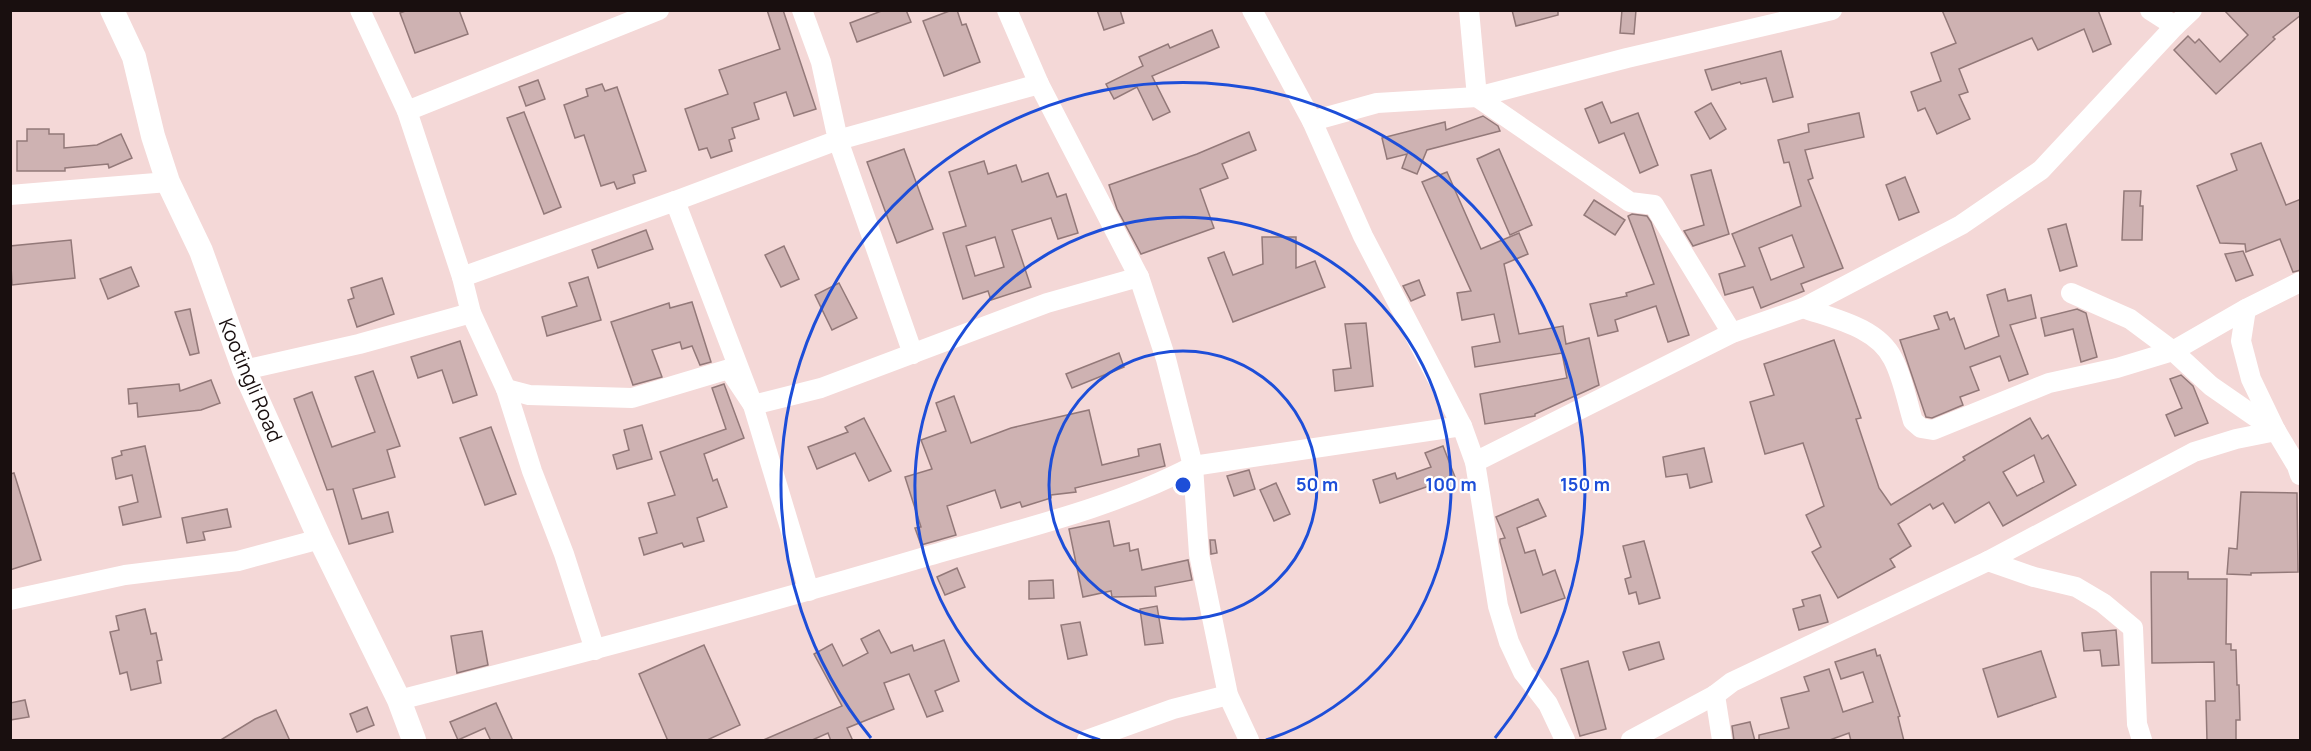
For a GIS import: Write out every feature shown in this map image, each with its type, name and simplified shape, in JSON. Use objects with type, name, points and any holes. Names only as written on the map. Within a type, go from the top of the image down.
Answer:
[{"type":"street","name":"Kootingli Road","points":[[112,10],[134,57],[153,136],[168,182],[201,251],[244,370],[320,539],[399,700],[414,741]]},
{"type":"street","points":[[360,10],[407,111],[462,277],[471,313],[506,389],[532,471],[564,554],[595,650]]},
{"type":"street","points":[[407,111],[659,10]]},
{"type":"street","points":[[802,10],[821,62],[838,140],[913,354]]},
{"type":"street","points":[[1007,10],[1039,84],[1139,277],[1166,359],[1193,466],[1199,554],[1228,695],[1250,741]]},
{"type":"street","points":[[1252,10],[1312,121],[1363,236],[1462,426],[1475,462],[1498,606],[1509,642],[1523,672],[1548,704],[1565,741]]},
{"type":"street","points":[[1469,10],[1477,97]]},
{"type":"street","points":[[1312,121],[1377,103],[1477,97],[1627,57],[1832,10]]},
{"type":"street","points":[[2150,10],[2175,26]]},
{"type":"street","points":[[1475,462],[1732,333],[1803,308],[1961,225],[2041,170],[2192,10]]},
{"type":"street","points":[[462,277],[838,140],[1039,84]]},
{"type":"street","points":[[1477,97],[1630,202],[1654,205],[1732,333]]},
{"type":"street","points":[[10,195],[168,182]]},
{"type":"street","points":[[675,201],[753,405],[809,591]]},
{"type":"street","points":[[753,405],[821,388],[1047,303],[1139,277]]},
{"type":"street","points":[[1803,308],[1855,325],[1878,340],[1893,359],[1913,421],[1921,429],[1934,430],[2049,383],[2117,368],[2173,351],[2246,309],[2301,282]]},
{"type":"street","points":[[2071,293],[2130,319],[2173,351],[2211,386],[2276,431]]},
{"type":"street","points":[[2246,309],[2241,340],[2251,379],[2276,431],[2298,466],[2301,475]]},
{"type":"street","points":[[244,370],[359,344],[471,313]]},
{"type":"street","points":[[506,389],[529,395],[632,398],[729,369],[753,405]]},
{"type":"street","points":[[399,700],[595,650],[809,591],[1099,506],[1162,482],[1193,466],[1462,426]]},
{"type":"street","points":[[1631,741],[1715,695],[1732,682],[1988,561],[2194,452],[2276,431]]},
{"type":"street","points":[[10,600],[125,575],[238,561],[320,539]]},
{"type":"street","points":[[1988,561],[2034,577],[2076,587],[2103,603],[2133,628],[2137,724],[2142,741]]},
{"type":"street","points":[[1087,741],[1173,709],[1228,695]]},
{"type":"street","points":[[1715,695],[1722,741]]},
{"type":"building","points":[[408,10],[459,10],[468,34],[415,53],[400,13]]},
{"type":"building","points":[[767,10],[783,10],[816,109],[794,116],[786,92],[754,103],[759,119],[732,128],[735,138],[729,140],[732,151],[711,158],[707,148],[699,150],[685,109],[728,94],[719,70],[780,49]]},
{"type":"building","points":[[884,10],[906,10],[911,22],[857,42],[850,23]]},
{"type":"building","points":[[957,10],[962,25],[966,24],[980,62],[944,76],[923,21]]},
{"type":"building","points":[[1097,10],[1120,10],[1124,23],[1104,30]]},
{"type":"building","points":[[1512,10],[1558,10],[1558,15],[1516,26]]},
{"type":"building","points":[[1622,10],[1636,10],[1634,34],[1620,33]]},
{"type":"building","points":[[1942,10],[2098,10],[2111,44],[2093,52],[2084,29],[2038,50],[2032,38],[1959,69],[1968,92],[1959,95],[1970,119],[1937,134],[1925,108],[1918,111],[1911,92],[1941,81],[1931,53],[1956,43]]},
{"type":"building","points":[[2224,10],[2301,10],[2301,15],[2273,37],[2275,39],[2216,94],[2174,50],[2188,36],[2195,43],[2199,39],[2220,62],[2248,35]]},
{"type":"building","points":[[1212,30],[1219,47],[1152,76],[1170,112],[1153,120],[1137,87],[1114,99],[1106,84],[1143,66],[1139,57],[1168,44],[1170,48]]},
{"type":"building","points":[[1781,51],[1793,97],[1773,102],[1766,78],[1712,90],[1705,70]]},
{"type":"building","points":[[538,80],[545,99],[526,106],[519,87]]},
{"type":"building","points":[[602,84],[605,91],[617,87],[646,171],[633,175],[635,183],[617,189],[614,182],[601,186],[584,135],[575,138],[564,105],[588,96],[586,89]]},
{"type":"building","points":[[1602,102],[1611,123],[1638,113],[1658,165],[1640,173],[1624,133],[1599,143],[1585,109]]},
{"type":"building","points":[[1711,103],[1726,129],[1710,139],[1695,112]]},
{"type":"building","points":[[524,112],[561,207],[544,214],[507,118]]},
{"type":"building","points":[[1859,113],[1864,137],[1805,150],[1813,178],[1808,180],[1843,268],[1801,284],[1804,291],[1761,308],[1753,287],[1725,295],[1719,274],[1745,266],[1732,234],[1801,206],[1789,162],[1784,163],[1778,140],[1809,132],[1808,124]],"holes":[[[1792,235],[1804,267],[1771,280],[1759,248]]]},
{"type":"building","points":[[1483,116],[1498,126],[1500,131],[1427,150],[1417,174],[1402,168],[1407,154],[1387,159],[1382,138],[1445,122],[1446,130]]},
{"type":"building","points":[[27,129],[49,129],[49,134],[64,134],[64,148],[97,145],[121,134],[132,158],[109,168],[108,164],[65,168],[65,171],[17,171],[17,141],[27,141]]},
{"type":"building","points":[[1249,132],[1256,150],[1222,164],[1228,178],[1200,189],[1214,228],[1141,254],[1117,209],[1109,185],[1197,154]]},
{"type":"building","points":[[2261,143],[2286,205],[2301,199],[2301,270],[2293,272],[2280,239],[2246,252],[2245,244],[2220,243],[2197,186],[2237,170],[2231,154]]},
{"type":"building","points":[[904,149],[933,229],[897,243],[867,162]]},
{"type":"building","points":[[1499,149],[1532,225],[1510,235],[1477,159]]},
{"type":"building","points":[[984,161],[988,174],[1016,165],[1022,182],[1048,173],[1057,197],[1066,194],[1078,233],[1058,239],[1051,218],[1012,230],[1031,287],[991,300],[988,291],[963,299],[943,233],[966,226],[949,172]],"holes":[[[995,237],[1004,267],[975,276],[966,246]]]},
{"type":"building","points":[[1711,170],[1729,234],[1693,246],[1684,231],[1704,225],[1691,175]]},
{"type":"building","points":[[1447,172],[1481,249],[1519,233],[1528,254],[1504,264],[1519,334],[1563,326],[1566,344],[1589,338],[1599,385],[1535,416],[1485,424],[1480,394],[1567,378],[1562,353],[1475,367],[1472,347],[1500,342],[1494,314],[1462,320],[1457,293],[1471,291],[1422,182]]},
{"type":"building","points":[[1905,177],[1919,212],[1899,220],[1886,185]]},
{"type":"building","points":[[2124,191],[2141,191],[2142,240],[2122,240]]},
{"type":"building","points":[[1594,200],[1625,220],[1615,235],[1584,215]]},
{"type":"building","points":[[1632,214],[1647,216],[1651,222],[1689,335],[1668,342],[1656,306],[1615,320],[1618,331],[1598,336],[1590,304],[1627,296],[1626,293],[1654,284],[1628,216]]},
{"type":"building","points":[[2066,224],[2077,266],[2060,271],[2048,229]]},
{"type":"building","points":[[646,230],[653,249],[598,268],[592,250]]},
{"type":"building","points":[[1262,237],[1296,237],[1296,268],[1315,261],[1325,287],[1233,322],[1208,258],[1224,252],[1233,275],[1263,264]]},
{"type":"building","points":[[71,240],[75,278],[12,285],[10,246]]},
{"type":"building","points":[[784,246],[799,279],[781,287],[765,255]]},
{"type":"building","points":[[2243,251],[2253,275],[2236,281],[2225,254]]},
{"type":"building","points":[[131,267],[139,286],[108,299],[100,279]]},
{"type":"building","points":[[588,277],[601,320],[547,336],[542,317],[577,306],[569,283]]},
{"type":"building","points":[[382,278],[394,314],[357,327],[348,300],[354,298],[351,288]]},
{"type":"building","points":[[1419,280],[1425,295],[1411,301],[1403,286]]},
{"type":"building","points":[[839,283],[857,318],[832,330],[815,295]]},
{"type":"building","points":[[2005,289],[2008,301],[2031,295],[2036,318],[2010,325],[2028,374],[2009,381],[2000,356],[1970,367],[1979,390],[1960,397],[1963,405],[1932,418],[1926,417],[1900,340],[1939,329],[1934,316],[1947,312],[1950,320],[1954,318],[1965,349],[1999,336],[1987,295]]},
{"type":"building","points":[[692,302],[711,362],[700,365],[692,346],[682,349],[680,342],[652,350],[662,377],[633,385],[611,322],[669,303],[670,308]]},
{"type":"building","points":[[190,309],[199,353],[190,355],[175,312]]},
{"type":"building","points":[[2077,309],[2086,313],[2097,357],[2081,362],[2073,329],[2045,336],[2041,318]]},
{"type":"building","points":[[1366,323],[1373,386],[1335,391],[1333,370],[1351,368],[1345,324]]},
{"type":"building","points":[[1834,340],[1861,418],[1856,419],[1879,488],[1891,505],[1965,460],[1963,457],[2030,418],[2042,439],[2048,435],[2076,485],[2003,526],[1989,502],[1955,523],[1943,503],[1933,509],[1930,504],[1898,524],[1911,546],[1890,559],[1895,567],[1838,598],[1812,552],[1821,547],[1806,515],[1824,506],[1803,443],[1765,454],[1750,402],[1774,395],[1764,364]],"holes":[[[2034,455],[2044,482],[2017,496],[2003,472]]]},
{"type":"building","points":[[460,341],[477,395],[453,403],[442,370],[418,378],[411,357]]},
{"type":"building","points":[[1119,353],[1124,367],[1072,388],[1066,374]]},
{"type":"building","points":[[373,371],[400,446],[387,450],[395,477],[353,489],[362,519],[388,512],[393,532],[349,544],[333,489],[327,490],[294,399],[312,392],[332,447],[375,432],[355,377]]},
{"type":"building","points":[[2181,375],[2193,386],[2208,423],[2175,436],[2166,415],[2182,408],[2170,379]]},
{"type":"building","points":[[211,380],[220,403],[201,410],[138,417],[137,403],[129,404],[128,389],[179,384],[180,391]]},
{"type":"building","points":[[724,384],[744,438],[704,454],[713,481],[717,479],[727,507],[697,518],[704,541],[684,547],[682,543],[644,555],[639,538],[657,533],[648,503],[675,495],[660,452],[726,429],[712,388]]},
{"type":"building","points":[[954,396],[971,443],[1011,428],[1089,410],[1102,465],[1139,456],[1138,449],[1160,444],[1165,466],[1075,488],[1076,492],[1051,495],[1051,498],[1022,507],[1020,502],[1001,508],[995,490],[947,506],[956,535],[921,545],[915,528],[921,527],[905,477],[932,469],[921,440],[946,431],[936,403]]},
{"type":"building","points":[[864,418],[891,471],[869,481],[855,453],[817,469],[808,447],[848,432],[845,427]]},
{"type":"building","points":[[642,425],[652,459],[617,469],[613,455],[629,450],[624,430]]},
{"type":"building","points":[[491,427],[516,494],[485,505],[460,438]]},
{"type":"building","points":[[145,446],[161,517],[123,525],[119,507],[138,502],[132,475],[116,479],[112,458],[122,455],[121,451]]},
{"type":"building","points":[[1443,446],[1455,477],[1380,503],[1373,480],[1395,473],[1397,479],[1431,467],[1425,453]]},
{"type":"building","points":[[1704,448],[1712,482],[1690,488],[1687,474],[1666,477],[1663,457]]},
{"type":"building","points":[[1249,470],[1255,489],[1234,496],[1227,476]]},
{"type":"building","points":[[14,473],[41,560],[10,570],[10,474]]},
{"type":"building","points":[[1276,483],[1290,514],[1274,521],[1260,490]]},
{"type":"building","points":[[2241,492],[2297,493],[2298,572],[2227,574],[2229,548],[2237,549]]},
{"type":"building","points":[[1538,499],[1546,516],[1517,528],[1525,553],[1535,550],[1543,575],[1555,570],[1565,598],[1521,613],[1500,542],[1500,539],[1505,538],[1496,517]]},
{"type":"building","points":[[227,509],[231,527],[203,532],[205,540],[187,543],[182,518]]},
{"type":"building","points":[[1109,521],[1114,546],[1129,543],[1130,551],[1138,549],[1142,570],[1188,560],[1192,580],[1155,587],[1156,596],[1112,597],[1111,591],[1083,597],[1069,529]]},
{"type":"building","points":[[1210,540],[1215,540],[1217,553],[1211,554]]},
{"type":"building","points":[[1644,541],[1660,598],[1639,604],[1636,592],[1629,594],[1625,579],[1631,577],[1623,546]]},
{"type":"building","points":[[957,568],[965,587],[945,595],[937,577]]},
{"type":"building","points":[[2151,572],[2188,572],[2188,579],[2227,579],[2226,644],[2231,644],[2231,650],[2236,650],[2237,685],[2239,685],[2240,720],[2236,720],[2236,741],[2207,741],[2206,701],[2215,701],[2214,662],[2152,663]]},
{"type":"building","points":[[1053,580],[1054,598],[1029,599],[1029,581]]},
{"type":"building","points":[[1820,595],[1828,622],[1799,630],[1793,609],[1804,606],[1802,600]]},
{"type":"building","points":[[1157,606],[1163,643],[1145,645],[1140,609]]},
{"type":"building","points":[[145,609],[151,634],[156,633],[162,660],[157,661],[161,683],[131,690],[127,672],[120,674],[110,632],[119,630],[116,616]]},
{"type":"building","points":[[1080,622],[1087,655],[1068,659],[1061,625]]},
{"type":"building","points":[[879,630],[891,653],[912,645],[914,651],[944,640],[959,681],[935,691],[943,711],[927,717],[909,674],[884,683],[894,709],[847,728],[853,741],[831,741],[828,733],[810,741],[761,741],[842,706],[814,654],[832,644],[843,666],[868,653],[861,639]]},
{"type":"building","points":[[2116,630],[2119,665],[2102,666],[2100,650],[2084,651],[2082,633]]},
{"type":"building","points":[[482,631],[488,665],[457,673],[451,636]]},
{"type":"building","points":[[1659,642],[1664,659],[1629,670],[1623,652]]},
{"type":"building","points":[[704,645],[740,725],[705,741],[668,741],[639,674]]},
{"type":"building","points":[[1875,649],[1877,656],[1880,655],[1900,716],[1898,717],[1904,741],[1851,741],[1849,733],[1827,741],[1759,741],[1759,735],[1789,728],[1781,698],[1809,691],[1804,677],[1829,669],[1843,712],[1873,702],[1863,672],[1841,679],[1835,662]]},
{"type":"building","points":[[2041,651],[2056,697],[1998,717],[1983,669]]},
{"type":"building","points":[[1588,661],[1606,729],[1580,736],[1561,669]]},
{"type":"building","points":[[25,700],[29,717],[10,720],[10,703]]},
{"type":"building","points":[[496,703],[513,741],[491,741],[485,728],[458,740],[450,722]]},
{"type":"building","points":[[367,707],[374,725],[357,732],[350,714]]},
{"type":"building","points":[[276,710],[290,741],[219,741],[255,719]]},
{"type":"building","points":[[1750,722],[1755,741],[1734,741],[1732,726]]}]
